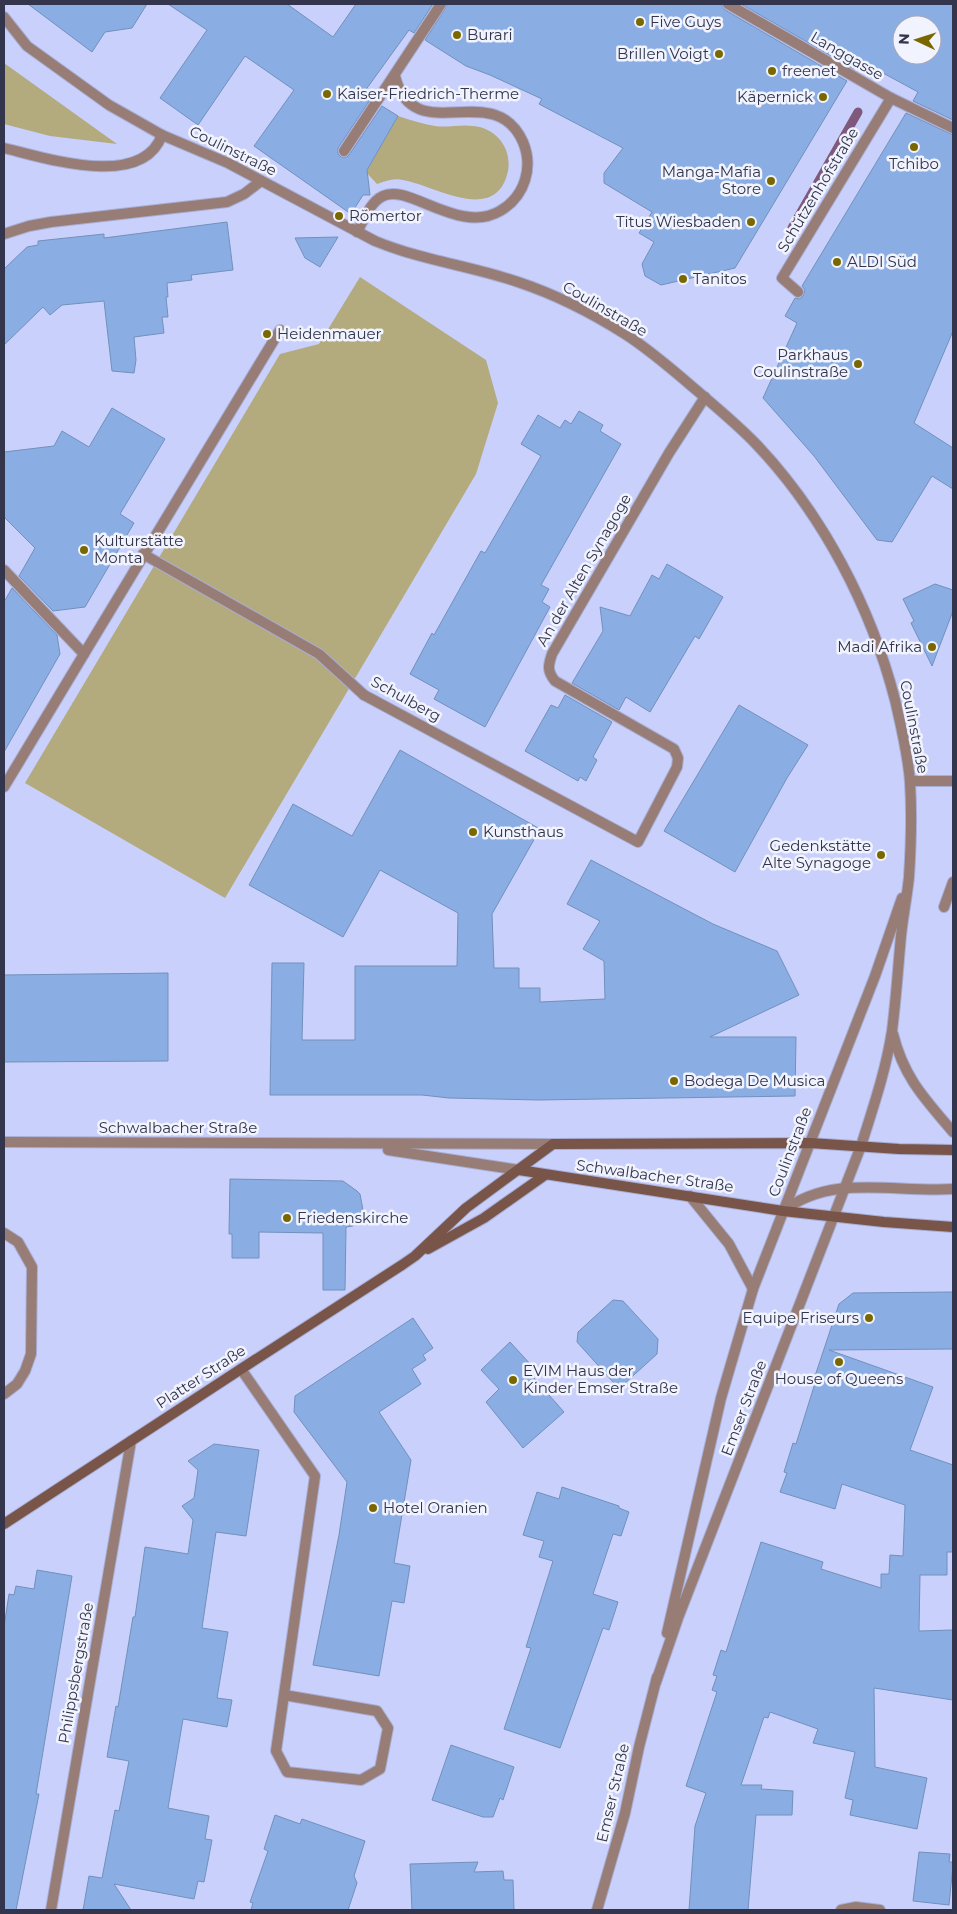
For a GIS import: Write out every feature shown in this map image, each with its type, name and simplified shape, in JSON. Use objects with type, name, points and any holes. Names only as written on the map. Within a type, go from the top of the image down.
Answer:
[{"type":"main road","name":"Schwalbacher Straße","points":[[553,1144],[810,1143],[953,1150]]},
{"type":"main road","name":"Platter Straße","points":[[415,1256],[466,1208],[553,1144]]},
{"type":"main road","name":"Schwalbacher Straße","points":[[519,1170],[783,1211],[953,1227]]},
{"type":"main road","name":"Platter Straße","points":[[4,1524],[415,1256],[484,1218],[545,1175]]},
{"type":"street","points":[[344,151],[441,4]]},
{"type":"street","name":"Langgasse","points":[[728,4],[745,8],[891,98],[953,128]]},
{"type":"street","name":"Coulinstraße","points":[[4,17],[27,46],[46,61],[109,105],[162,135],[228,163],[357,232],[398,251],[490,273],[519,282],[548,294],[624,334],[667,365],[738,426],[759,447],[790,485],[819,526],[844,569],[868,622],[890,681],[899,716],[910,781],[911,837],[909,878],[892,1031],[877,1098],[861,1146]]},
{"type":"street","points":[[357,232],[374,203],[387,194],[396,193],[444,212],[478,218],[497,213],[512,202],[518,195],[526,177],[528,167],[525,148],[521,138],[509,123],[482,111],[437,114],[420,109],[401,92],[395,76]]},
{"type":"street","name":"Schützenhofstraße","points":[[798,292],[782,278],[891,98]]},
{"type":"street","points":[[4,148],[55,160],[112,167],[134,163],[150,154],[159,143],[162,135]]},
{"type":"street","points":[[4,234],[50,222],[227,202],[244,194],[261,181]]},
{"type":"street","points":[[4,787],[280,330]]},
{"type":"street","name":"An der Alten Synagoge","points":[[638,842],[677,767],[678,758],[674,749],[555,681],[549,674],[548,665],[552,654],[659,470],[704,397]]},
{"type":"street","name":"Schulberg","points":[[143,554],[319,654],[364,695],[638,842]]},
{"type":"street","points":[[4,570],[84,654]]},
{"type":"street","points":[[910,781],[953,781]]},
{"type":"street","name":"Coulinstraße","points":[[783,1211],[874,976],[909,878]]},
{"type":"street","points":[[944,907],[953,882]]},
{"type":"street","points":[[892,1031],[896,1048],[911,1080],[921,1095],[953,1132]]},
{"type":"street","name":"Schwalbacher Straße","points":[[4,1142],[553,1144]]},
{"type":"street","name":"Schwalbacher Straße","points":[[353,1144],[519,1170]]},
{"type":"street","name":"Emser Straße","points":[[656,1682],[678,1618],[861,1146]]},
{"type":"street","points":[[783,1211],[814,1193],[846,1187],[907,1190],[953,1189]]},
{"type":"street","points":[[690,1196],[729,1244],[741,1263],[753,1289]]},
{"type":"street","name":"Emser Straße","points":[[597,1910],[625,1813],[721,1398],[753,1289],[783,1211]]},
{"type":"street","points":[[4,1233],[18,1242],[32,1267],[31,1354],[25,1371],[17,1384],[4,1394]]},
{"type":"street","points":[[241,1369],[315,1476],[276,1751],[286,1772],[360,1780],[380,1769],[388,1728],[377,1711],[284,1695]]},
{"type":"street","name":"Philippsbergstraße","points":[[51,1910],[131,1441]]},
{"type":"street","points":[[841,1910],[856,1908],[880,1910]]},
{"type":"shaded area","points":[[4,63],[117,144],[50,136],[4,124]]},
{"type":"shaded area","points":[[398,116],[435,126],[482,128],[496,135],[505,148],[509,163],[508,171],[501,187],[491,196],[478,199],[447,194],[399,179],[377,184],[366,172]]},
{"type":"shaded area","points":[[360,277],[486,360],[498,403],[476,474],[225,898],[25,783],[280,354],[319,344]]},
{"type":"building","points":[[28,4],[147,4],[132,28],[105,32],[92,52]]},
{"type":"building","name":"Kaiser-Friedrich-Therme","points":[[168,4],[287,4],[333,37],[356,4],[433,4],[414,33],[409,30],[362,95],[370,100],[338,148],[338,154],[341,157],[347,157],[382,106],[398,116],[367,170],[370,195],[363,195],[351,214],[254,146],[294,90],[245,56],[198,125],[160,98],[207,30]]},
{"type":"building","points":[[448,4],[721,4],[725,10],[847,81],[735,268],[661,285],[645,276],[642,264],[654,242],[639,233],[652,212],[604,183],[604,173],[623,148],[539,104],[542,99],[466,66],[425,40]]},
{"type":"building","points":[[741,4],[953,4],[953,120],[913,101],[918,92],[859,60],[854,69]]},
{"type":"building","name":"Parkhaus Coulinstraße","points":[[906,113],[953,135],[953,331],[914,423],[953,448],[953,489],[932,476],[892,542],[877,540],[814,456],[763,398],[797,323],[785,316],[795,298],[800,299],[803,296],[805,290],[802,286]]},
{"type":"building","points":[[227,222],[233,270],[191,275],[192,280],[167,283],[168,317],[162,317],[164,333],[134,337],[136,360],[134,373],[112,371],[104,301],[62,305],[50,315],[43,307],[4,345],[4,269],[27,247],[38,245],[38,241],[104,234],[104,238]]},
{"type":"building","points":[[338,237],[320,267],[305,258],[295,238]]},
{"type":"building","points":[[112,408],[165,439],[120,514],[134,523],[85,607],[53,611],[19,576],[35,548],[4,517],[4,452],[54,446],[62,431],[89,447]]},
{"type":"building","points":[[579,411],[603,425],[600,431],[621,444],[541,585],[549,589],[542,602],[550,607],[485,727],[434,699],[439,690],[410,674],[481,551],[485,553],[541,456],[521,444],[538,415],[560,428],[565,420],[571,424]]},
{"type":"building","points":[[667,564],[723,597],[699,639],[695,636],[650,712],[626,697],[619,710],[572,683],[603,631],[600,607],[630,616],[652,575],[659,579]]},
{"type":"building","points":[[935,584],[953,590],[953,611],[932,666],[911,623],[914,621],[903,599]]},
{"type":"building","points":[[12,588],[57,635],[60,654],[4,752],[4,602]]},
{"type":"building","points":[[565,695],[612,722],[593,757],[597,760],[586,781],[580,777],[578,781],[525,751],[551,705],[558,708]]},
{"type":"building","points":[[739,705],[808,745],[787,778],[735,872],[664,831]]},
{"type":"building","points":[[400,750],[540,829],[492,914],[494,968],[519,968],[519,988],[540,988],[540,1002],[605,999],[604,961],[583,949],[600,921],[567,904],[591,860],[713,924],[777,951],[799,995],[710,1037],[796,1037],[795,1096],[538,1100],[449,1098],[422,1095],[270,1095],[272,963],[304,963],[302,1040],[355,1040],[355,966],[457,966],[458,913],[380,870],[343,937],[249,885],[293,804],[352,836]]},
{"type":"building","points":[[168,973],[168,1061],[4,1062],[4,975]]},
{"type":"building","name":"Friedenskirche","points":[[230,1179],[343,1181],[357,1191],[360,1194],[363,1210],[353,1226],[346,1227],[345,1290],[323,1290],[323,1233],[259,1232],[259,1258],[232,1258],[232,1234],[229,1234]]},
{"type":"building","points":[[953,1292],[953,1349],[829,1350],[933,1387],[910,1450],[953,1465],[953,1552],[947,1552],[947,1575],[920,1575],[919,1631],[953,1630],[953,1700],[874,1688],[875,1767],[927,1778],[917,1829],[850,1815],[853,1800],[845,1798],[855,1752],[813,1743],[818,1729],[770,1712],[768,1718],[764,1717],[741,1785],[762,1785],[761,1789],[793,1791],[792,1815],[756,1815],[748,1910],[689,1910],[695,1826],[706,1793],[686,1786],[717,1692],[712,1690],[717,1676],[713,1675],[721,1650],[726,1652],[761,1542],[823,1562],[821,1569],[881,1588],[881,1574],[889,1574],[890,1555],[903,1556],[905,1505],[842,1484],[835,1509],[780,1492],[787,1473],[784,1472],[793,1443],[796,1444],[816,1380],[814,1379],[839,1304],[853,1293]]},
{"type":"building","points":[[613,1300],[623,1301],[658,1339],[657,1354],[624,1384],[614,1383],[577,1342],[578,1332]]},
{"type":"building","name":"Hotel Oranien","points":[[413,1318],[433,1348],[423,1355],[426,1360],[412,1369],[421,1384],[379,1412],[411,1460],[394,1563],[410,1566],[404,1603],[392,1601],[379,1676],[313,1665],[339,1535],[347,1482],[294,1412],[295,1396]]},
{"type":"building","name":"EVIM Haus der Kinder Emser Straße","points":[[510,1342],[532,1366],[527,1370],[564,1412],[523,1448],[486,1402],[499,1389],[481,1370]]},
{"type":"building","points":[[214,1444],[259,1450],[246,1536],[216,1532],[202,1628],[228,1632],[217,1698],[232,1700],[227,1727],[183,1719],[168,1808],[209,1816],[205,1839],[212,1840],[204,1882],[198,1881],[194,1899],[114,1884],[131,1910],[83,1910],[89,1876],[102,1878],[115,1810],[119,1811],[129,1761],[107,1757],[116,1706],[118,1707],[133,1617],[135,1617],[145,1547],[188,1554],[193,1520],[182,1506],[194,1498],[198,1470],[188,1461]]},
{"type":"building","points":[[562,1487],[619,1506],[619,1508],[629,1512],[621,1536],[613,1534],[593,1594],[618,1602],[609,1630],[603,1628],[560,1748],[504,1729],[531,1648],[526,1647],[553,1561],[539,1557],[544,1541],[523,1535],[537,1492],[559,1499]]},
{"type":"building","points":[[37,1570],[72,1576],[36,1794],[39,1794],[16,1910],[4,1910],[4,1627],[9,1594],[14,1595],[16,1586],[34,1589]]},
{"type":"building","points":[[451,1745],[514,1767],[503,1800],[500,1798],[493,1817],[483,1817],[432,1800]]},
{"type":"building","points":[[275,1815],[300,1824],[302,1819],[365,1841],[354,1876],[357,1883],[348,1910],[251,1910],[253,1903],[250,1902],[268,1851],[264,1849]]},
{"type":"building","points":[[919,1852],[950,1854],[949,1862],[953,1862],[953,1865],[949,1905],[913,1901]]},
{"type":"building","points":[[478,1862],[474,1872],[503,1871],[504,1880],[513,1880],[514,1910],[412,1910],[410,1864]]},
{"type":"waterway","points":[[792,228],[858,112]]},
{"type":"place","name":"Five Guys","points":[[640,22]]},
{"type":"place","name":"Burari","points":[[457,35]]},
{"type":"place","name":"Brillen Voigt","points":[[719,54]]},
{"type":"place","name":"freenet","points":[[772,71]]},
{"type":"place","name":"Kaiser-Friedrich-Therme","points":[[327,94]]},
{"type":"place","name":"Käpernick","points":[[823,97]]},
{"type":"place","name":"Tchibo","points":[[914,147]]},
{"type":"place","name":"Manga-Mafia Store","points":[[771,181]]},
{"type":"place","name":"Römertor","points":[[339,216]]},
{"type":"place","name":"Titus Wiesbaden","points":[[751,222]]},
{"type":"place","name":"ALDI Süd","points":[[837,262]]},
{"type":"place","name":"Tanitos","points":[[683,279]]},
{"type":"place","name":"Heidenmauer","points":[[267,334]]},
{"type":"place","name":"Parkhaus Coulinstraße","points":[[858,364]]},
{"type":"place","name":"Kulturstätte Monta","points":[[84,550]]},
{"type":"place","name":"Madi Afrika","points":[[932,647]]},
{"type":"place","name":"Kunsthaus","points":[[473,832]]},
{"type":"place","name":"Gedenkstätte Alte Synagoge","points":[[881,855]]},
{"type":"place","name":"Bodega De Musica","points":[[674,1081]]},
{"type":"place","name":"Friedenskirche","points":[[287,1218]]},
{"type":"place","name":"Equipe Friseurs","points":[[869,1318]]},
{"type":"place","name":"House of Queens","points":[[839,1362]]},
{"type":"place","name":"EVIM Haus der Kinder Emser Straße","points":[[513,1380]]},
{"type":"place","name":"Hotel Oranien","points":[[373,1508]]}]
